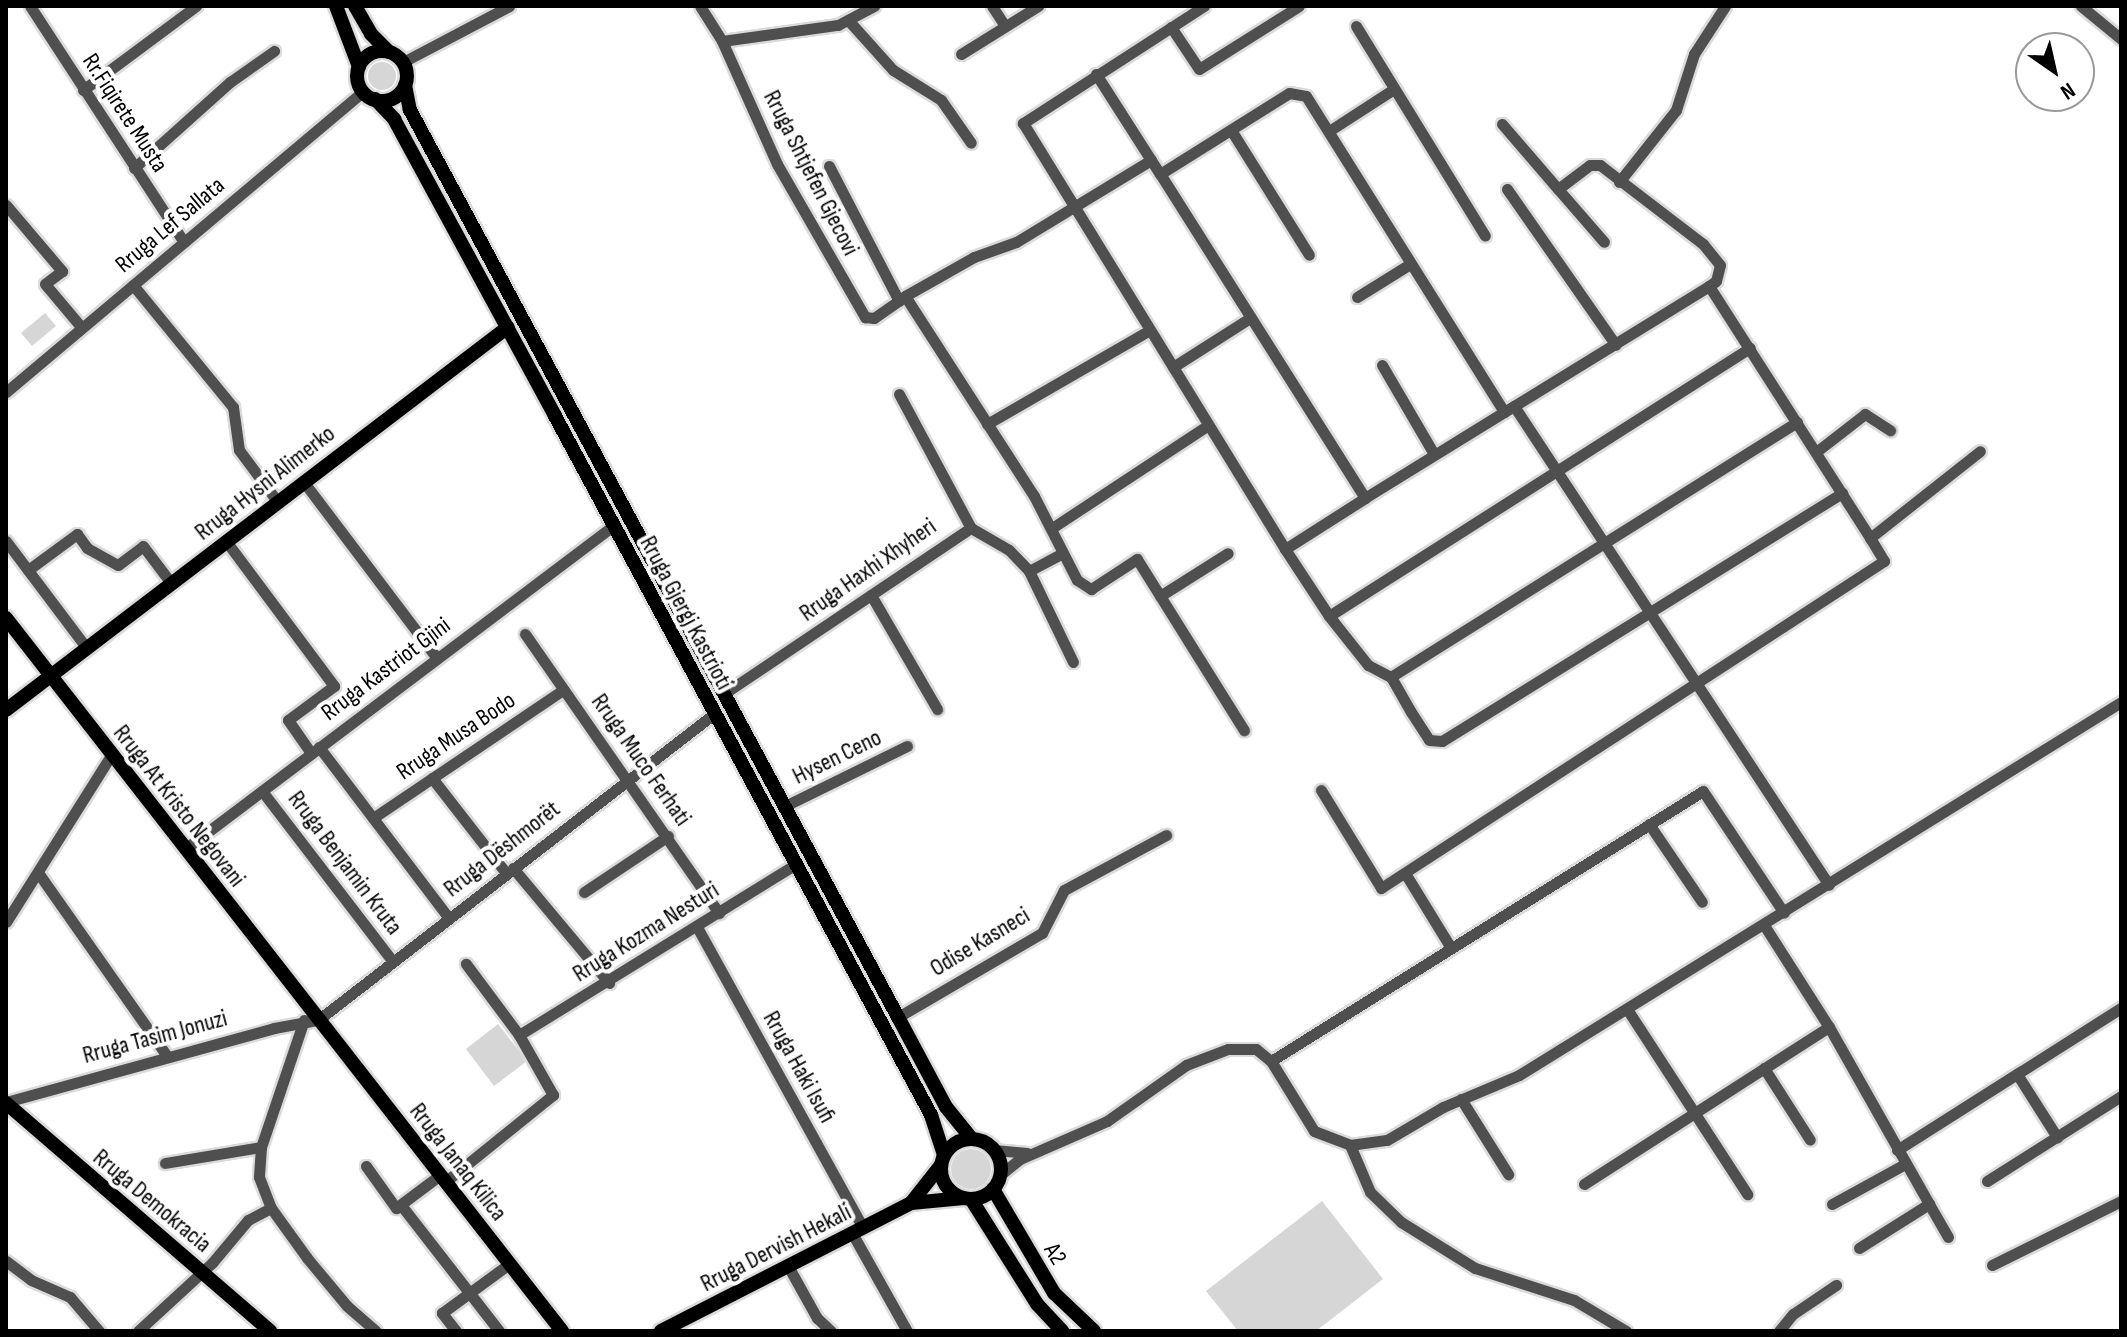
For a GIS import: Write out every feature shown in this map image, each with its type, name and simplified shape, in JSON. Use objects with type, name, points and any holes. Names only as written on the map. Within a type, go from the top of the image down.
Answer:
[{"type":"main road","points":[[336,6],[369,95],[396,96],[405,85],[403,62],[389,52],[360,8]]},
{"type":"main road","points":[[359,67],[371,54],[389,52]]},
{"type":"main road","name":"Rruga Gjergj Kastrioti","points":[[405,85],[410,110],[946,1107],[972,1139]]},
{"type":"main road","name":"Rruga Gjergj Kastrioti","points":[[369,95],[394,119],[508,327],[931,1115],[943,1160]]},
{"type":"main road","name":"Rruga Hysni Alimerko","points":[[6,710],[508,327]]},
{"type":"main road","name":"Rruga At Kristo Negovani","points":[[6,618],[310,1017]]},
{"type":"main road","name":"Rruga Janaq Kilica","points":[[310,1017],[562,1331]]},
{"type":"main road","name":"Rruga Demokracia","points":[[6,1103],[270,1331]]},
{"type":"main road","points":[[972,1139],[994,1150],[997,1182],[967,1199],[946,1186],[943,1160],[956,1143],[972,1139]]},
{"type":"main road","name":"Rruga Dervish Hekali","points":[[911,1203],[943,1160]]},
{"type":"main road","name":"A2","points":[[997,1182],[1041,1275],[1094,1331]]},
{"type":"main road","name":"Rruga Dervish Hekali","points":[[661,1331],[911,1203],[967,1199]]},
{"type":"main road","name":"A2","points":[[967,1199],[1037,1304],[1062,1331]]},
{"type":"street","name":"Rr.Fiqirete Musta","points":[[30,6],[184,242]]},
{"type":"street","points":[[83,90],[196,6]]},
{"type":"street","points":[[403,62],[509,6]]},
{"type":"street","name":"Rruga Shtjefen Gjecovi","points":[[700,6],[722,41],[777,164],[865,317],[874,318],[902,299]]},
{"type":"street","points":[[722,41],[849,21],[874,6]]},
{"type":"street","points":[[992,6],[1005,26]]},
{"type":"street","points":[[961,54],[1038,6]]},
{"type":"street","points":[[1204,6],[1023,123],[1329,616],[1368,665],[1391,677],[1429,740],[1442,741],[1842,493]]},
{"type":"street","points":[[1171,27],[1199,69],[1299,6]]},
{"type":"street","points":[[1625,174],[1676,110],[1694,54],[1725,6]]},
{"type":"street","points":[[2081,6],[2121,39]]},
{"type":"street","points":[[2096,17],[2105,6]]},
{"type":"street","points":[[849,21],[907,82],[941,100],[971,143]]},
{"type":"street","points":[[1356,26],[1485,236]]},
{"type":"street","points":[[134,168],[230,82],[274,51]]},
{"type":"street","points":[[1096,74],[1365,498]]},
{"type":"street","points":[[1329,131],[1394,89]]},
{"type":"street","points":[[1160,174],[1296,90],[1306,96],[1410,264],[1509,409],[1557,471],[1692,682],[1829,885]]},
{"type":"street","name":"Rruga Lef Sallata","points":[[6,392],[184,242],[369,95]]},
{"type":"street","points":[[1502,124],[1604,242]]},
{"type":"street","points":[[1231,130],[1309,255]]},
{"type":"street","points":[[902,299],[1076,207],[1151,160]]},
{"type":"street","points":[[1285,549],[1434,454],[1616,345],[1709,286],[1720,274],[1714,255],[1625,174],[1595,163],[1558,189]]},
{"type":"street","points":[[829,166],[902,299],[987,424],[1086,589],[1137,559],[1244,730]]},
{"type":"street","points":[[1507,189],[1616,345]]},
{"type":"street","points":[[6,205],[62,271],[45,284],[82,328]]},
{"type":"street","points":[[1357,297],[1410,264]]},
{"type":"street","points":[[133,285],[233,407],[239,450],[277,501]]},
{"type":"street","points":[[1321,790],[1381,888],[1692,682],[1884,561],[1709,286]]},
{"type":"street","points":[[1173,367],[1250,318]]},
{"type":"street","points":[[987,424],[1150,330]]},
{"type":"street","points":[[1329,616],[1750,348]]},
{"type":"street","points":[[1382,365],[1434,454]]},
{"type":"street","points":[[899,394],[971,528]]},
{"type":"street","points":[[1816,452],[1865,414],[1890,430]]},
{"type":"street","points":[[1391,677],[1797,422]]},
{"type":"street","points":[[1052,528],[1208,425]]},
{"type":"street","points":[[1870,538],[1980,451]]},
{"type":"street","points":[[303,481],[437,658]]},
{"type":"street","name":"Rruga Kastriot Gjini","points":[[185,849],[614,525]]},
{"type":"street","name":"Rruga Haxhi Xhyheri","points":[[725,693],[971,528],[1009,550],[1029,571],[1073,662]]},
{"type":"street","points":[[28,570],[77,534],[87,548],[118,565],[143,546],[171,583]]},
{"type":"street","points":[[6,541],[86,647]]},
{"type":"street","points":[[226,541],[334,686],[288,720],[373,818],[449,918]]},
{"type":"street","points":[[1029,571],[1063,553]]},
{"type":"street","points":[[1160,596],[1228,553]]},
{"type":"street","points":[[871,595],[937,709]]},
{"type":"street","name":"Rruga Muco Ferhati","points":[[525,634],[630,778],[719,913]]},
{"type":"street","name":"Rruga Musa Bodo","points":[[373,818],[563,690]]},
{"type":"street","points":[[997,1182],[1035,1153],[1107,1121],[1165,1078],[1207,1055],[1247,1047],[1271,1061],[1314,1131],[1350,1145],[1387,1140],[1461,1099],[1519,1075],[2121,702]]},
{"type":"street","name":"Rruga Dëshmorët","points":[[310,1017],[393,962],[715,713]]},
{"type":"street","name":"Hysen Ceno","points":[[785,806],[907,746]]},
{"type":"street","points":[[6,922],[112,754]]},
{"type":"street","points":[[432,778],[609,983]]},
{"type":"street","name":"Rruga Benjamin Kruta","points":[[262,791],[393,962]]},
{"type":"street","points":[[1271,1061],[1703,791],[1784,913]]},
{"type":"street","points":[[1649,824],[1702,902]]},
{"type":"street","name":"Odise Kasneci","points":[[898,1017],[1042,933],[1064,890],[1166,835]]},
{"type":"street","points":[[584,892],[668,836]]},
{"type":"street","name":"Rruga Kozma Nesturi","points":[[519,1035],[609,983],[796,864]]},
{"type":"street","points":[[1405,873],[1451,948]]},
{"type":"street","points":[[39,874],[167,1056]]},
{"type":"street","points":[[1764,925],[1829,1027],[1948,1237]]},
{"type":"street","name":"Rruga Haki Isufi","points":[[697,927],[907,1331]]},
{"type":"street","points":[[366,1166],[396,1208],[442,1178],[553,1095],[519,1035],[466,964]]},
{"type":"street","points":[[1897,1150],[2121,1008]]},
{"type":"street","points":[[1627,1009],[1747,1194]]},
{"type":"street","points":[[310,1017],[261,1147],[259,1177],[271,1208],[329,1286],[376,1331]]},
{"type":"street","name":"Rruga Tasim Jonuzi","points":[[6,1103],[310,1017]]},
{"type":"street","points":[[1584,1184],[1829,1027]]},
{"type":"street","points":[[1764,1068],[1810,1140]]},
{"type":"street","points":[[2017,1074],[2057,1137]]},
{"type":"street","points":[[1987,1181],[2121,1096]]},
{"type":"street","points":[[1461,1099],[1508,1174]]},
{"type":"street","points":[[1350,1145],[1370,1192],[1424,1237],[1475,1268],[1574,1300],[1626,1331]]},
{"type":"street","points":[[165,1163],[261,1147]]},
{"type":"street","points":[[994,1150],[1035,1153]]},
{"type":"street","points":[[1832,1204],[1905,1164]]},
{"type":"street","points":[[1992,1265],[2121,1201]]},
{"type":"street","points":[[1859,1248],[1929,1204]]},
{"type":"street","points":[[401,1205],[499,1331]]},
{"type":"street","points":[[138,1331],[201,1272],[248,1220],[271,1208]]},
{"type":"street","points":[[6,1261],[17,1272],[70,1297],[99,1331]]},
{"type":"street","points":[[456,1331],[442,1313],[509,1264]]},
{"type":"street","points":[[788,1266],[817,1318],[831,1331]]},
{"type":"street","points":[[1779,1331],[1793,1314],[1836,1285]]},
{"type":"shaded area","points":[[382,62],[392,66],[396,76],[392,86],[382,90],[372,86],[368,76],[372,66]]},
{"type":"shaded area","points":[[45,313],[56,326],[32,346],[21,333]]},
{"type":"shaded area","points":[[498,1024],[527,1061],[494,1086],[466,1049]]},
{"type":"shaded area","points":[[971,1149],[985,1155],[991,1169],[985,1183],[971,1189],[957,1183],[951,1169],[957,1155]]},
{"type":"shaded area","points":[[1322,1201],[1383,1279],[1316,1331],[1238,1331],[1206,1291]]}]
